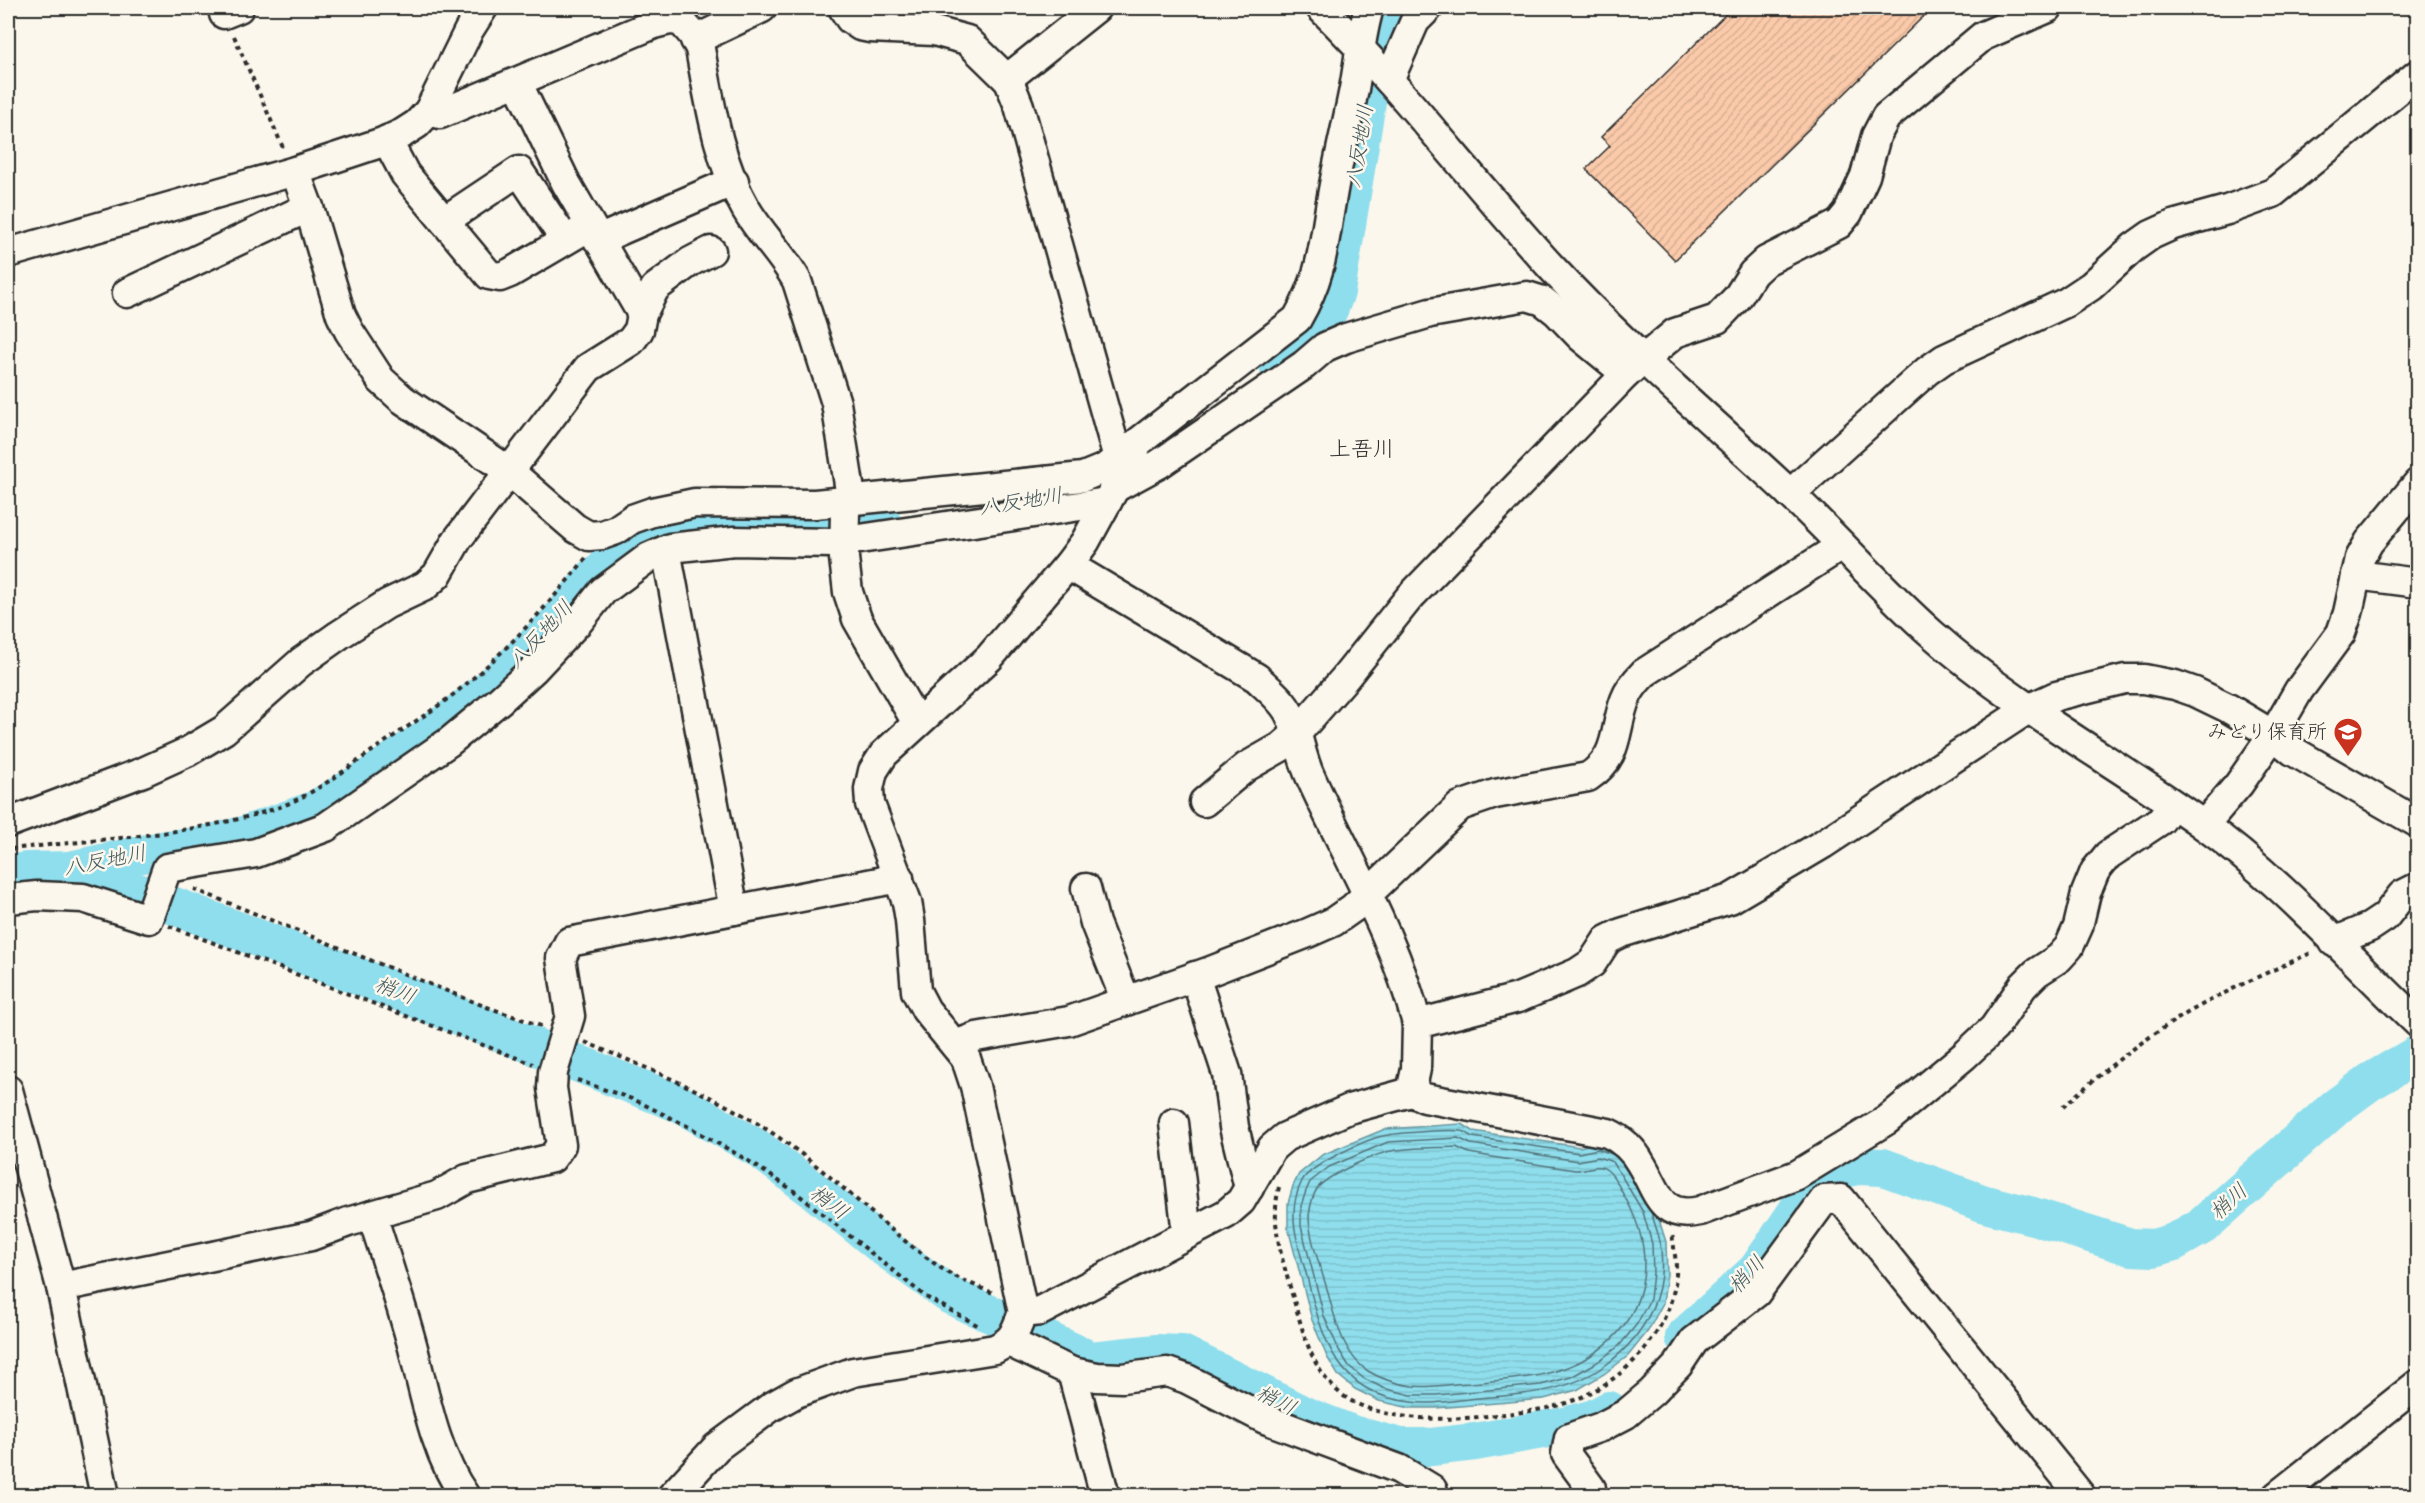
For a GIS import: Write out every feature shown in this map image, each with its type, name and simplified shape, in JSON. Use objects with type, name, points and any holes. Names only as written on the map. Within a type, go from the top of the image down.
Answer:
[{"type":"street","points":[[429,111],[440,114],[654,24],[670,20],[684,23],[762,8]]},
{"type":"street","points":[[843,8],[850,19],[860,26],[934,31],[967,40],[1007,79],[1019,106],[1118,458]]},
{"type":"street","points":[[1007,79],[1096,8]]},
{"type":"street","points":[[1321,8],[1389,80],[1634,366],[1790,494],[1930,633],[1986,679],[2204,825],[2258,869],[2418,1023]]},
{"type":"street","points":[[295,171],[309,207],[341,315],[381,380],[402,399],[509,471],[574,528],[589,536],[602,535],[616,530],[632,519],[652,512],[696,503],[815,504],[1083,477],[1105,468],[1297,319],[1311,294],[1322,262],[1363,27],[1369,8]]},
{"type":"street","points":[[1389,80],[1415,21],[1428,8]]},
{"type":"street","points":[[1204,802],[1246,767],[1281,747],[1296,734],[1345,678],[1409,598],[1634,366],[1675,333],[1718,319],[1737,298],[1753,273],[1766,261],[1839,224],[1848,213],[1865,176],[1876,136],[1886,117],[1983,36],[2049,8]]},
{"type":"street","points":[[8,253],[295,171],[387,140],[417,124],[429,111],[478,9]]},
{"type":"street","points":[[684,23],[700,50],[720,145],[745,207],[757,226],[788,264],[797,281],[836,404],[850,491],[845,512],[844,558],[851,604],[857,619],[917,723]]},
{"type":"street","points":[[1790,494],[1927,371],[1944,359],[2067,302],[2091,286],[2134,247],[2151,235],[2173,225],[2227,210],[2273,193],[2418,74]]},
{"type":"street","points":[[517,82],[566,183],[642,314]]},
{"type":"street","points":[[387,140],[405,174],[480,266],[489,275],[500,277],[565,240],[594,233],[734,181]]},
{"type":"street","points":[[444,221],[519,171],[565,240]]},
{"type":"street","points":[[127,293],[309,207]]},
{"type":"street","points":[[8,824],[143,772],[224,730],[301,662],[387,604],[424,586],[437,575],[457,540],[588,368],[631,341],[639,330],[642,314],[655,288],[690,262],[711,251]]},
{"type":"street","points":[[8,899],[37,896],[82,898],[150,915],[167,868],[256,853],[326,827],[458,735],[534,669],[579,621],[603,591],[649,557],[666,550],[703,543],[734,541],[846,541],[1110,496],[1304,365],[1325,347],[1430,313],[1527,296],[1543,301],[1581,337],[1634,366]]},
{"type":"street","points":[[1141,439],[1085,542],[1068,566],[989,657],[884,754],[873,771],[869,789],[870,804],[899,878],[910,920],[916,991],[926,1010],[966,1059],[975,1086],[1015,1331],[1072,1372],[1097,1377],[1122,1378],[1167,1372],[1177,1375],[1265,1419],[1399,1468],[1432,1489],[1435,1496]]},
{"type":"street","points":[[2204,825],[2239,784],[2273,735],[2299,690],[2341,633],[2348,613],[2360,558],[2369,542],[2418,483]]},
{"type":"street","points":[[955,1045],[976,1037],[1069,1021],[1196,976],[1333,922],[1368,894],[1460,806],[1495,794],[1588,777],[1600,769],[1610,756],[1625,700],[1632,686],[1644,673],[1841,546]]},
{"type":"street","points":[[666,550],[734,910]]},
{"type":"street","points":[[1068,566],[1257,678],[1283,703],[1290,715],[1309,774],[1368,894],[1410,997],[1418,1024],[1417,1061],[1411,1092]]},
{"type":"street","points":[[2356,575],[2418,583]]},
{"type":"street","points":[[1418,1024],[1518,998],[1577,973],[1592,963],[1607,940],[1621,933],[1730,899],[1823,844],[2028,709],[2056,696],[2126,679],[2144,679],[2195,692],[2228,708],[2273,735],[2293,751],[2418,823]]},
{"type":"street","points":[[672,1496],[717,1447],[744,1425],[796,1394],[853,1371],[995,1349],[1040,1311],[1226,1214],[1250,1188],[1272,1148],[1285,1137],[1349,1109],[1411,1092],[1425,1098],[1608,1133],[1622,1139],[1632,1150],[1656,1194],[1677,1212],[1688,1213],[1700,1210],[1797,1175],[1896,1113],[1994,1028],[2023,986],[2069,947],[2078,927],[2086,893],[2095,871],[2108,855],[2161,820],[2172,804]]},
{"type":"street","points":[[61,1287],[311,1236],[436,1196],[467,1179],[552,1158],[561,1145],[552,1088],[570,1016],[561,958],[569,942],[899,878]]},
{"type":"street","points":[[2334,942],[2370,927],[2385,917],[2402,895],[2418,886]]},
{"type":"street","points":[[1086,888],[1095,923],[1126,1001]]},
{"type":"street","points":[[1196,976],[1227,1074],[1234,1127],[1250,1188]]},
{"type":"street","points":[[8,1090],[61,1287],[105,1496]]},
{"type":"street","points":[[1174,1123],[1187,1234]]},
{"type":"street","points":[[1591,1496],[1591,1488],[1566,1454],[1569,1438],[1601,1427],[1626,1414],[1653,1392],[1678,1365],[1694,1341],[1756,1293],[1824,1200],[1841,1199],[2081,1496]]},
{"type":"street","points":[[372,1215],[435,1431],[460,1495]]},
{"type":"street","points":[[1072,1372],[1105,1496]]},
{"type":"street","points":[[2277,1496],[2418,1384]]},
{"type":"path","points":[[232,11],[271,123],[295,171]]},
{"type":"path","points":[[8,849],[168,832],[219,824],[273,810],[324,784],[453,695],[499,655],[543,611],[590,554],[602,535]]},
{"type":"path","points":[[163,879],[484,1006],[635,1100],[747,1160],[794,1191],[926,1297],[1015,1331]]},
{"type":"path","points":[[150,915],[559,1053],[697,1090],[755,1122],[796,1150],[943,1269],[1006,1300],[1015,1331]]},
{"type":"path","points":[[2063,1107],[2093,1079],[2138,1046],[2211,999],[2334,942]]},
{"type":"path","points":[[1280,1183],[1274,1207],[1277,1240],[1306,1343],[1321,1373],[1342,1395],[1374,1410],[1412,1417],[1448,1420],[1531,1411],[1571,1401],[1606,1384],[1640,1356],[1664,1322],[1675,1283],[1672,1209]]},
{"type":"water","points":[[1462,1124],[1473,1131],[1580,1147],[1598,1142],[1622,1151],[1655,1207],[1666,1242],[1667,1274],[1663,1303],[1648,1331],[1628,1356],[1577,1390],[1544,1399],[1410,1408],[1379,1401],[1355,1389],[1338,1375],[1327,1357],[1312,1320],[1288,1228],[1288,1203],[1299,1174],[1322,1155],[1385,1129]]},
{"type":"building","points":[[1732,8],[1932,8],[1675,260],[1586,169],[1610,146],[1601,137]]},
{"type":"waterway","name":"八反地川","points":[[1279,370],[1300,353],[1315,336],[1336,292],[1380,22],[1386,8]]},
{"type":"waterway","name":"八反地川","points":[[8,874],[26,871],[69,870],[166,849],[200,846],[244,835],[314,810],[373,775],[488,690],[555,625],[591,580],[620,554],[661,532],[690,525],[829,527],[883,524]]},
{"type":"waterway","name":"梢川","points":[[69,870],[135,891],[368,980],[680,1104],[757,1148],[882,1246],[951,1296],[1091,1360],[1157,1353],[1182,1354],[1306,1416],[1352,1434],[1401,1447],[1431,1447],[1475,1442],[1565,1426],[1594,1418],[1609,1410]]},
{"type":"waterway","name":"梢川","points":[[1684,1337],[1757,1270],[1809,1193],[1826,1177],[1840,1170],[1857,1166],[1883,1167],[1985,1204],[2033,1216],[2131,1247],[2154,1248],[2174,1242],[2202,1226],[2336,1107],[2370,1082],[2418,1054]]},
{"type":"place","name":"みどり保育所","points":[[2348,758]]},
{"type":"district","name":"上吾川","points":[[1362,450]]}]
